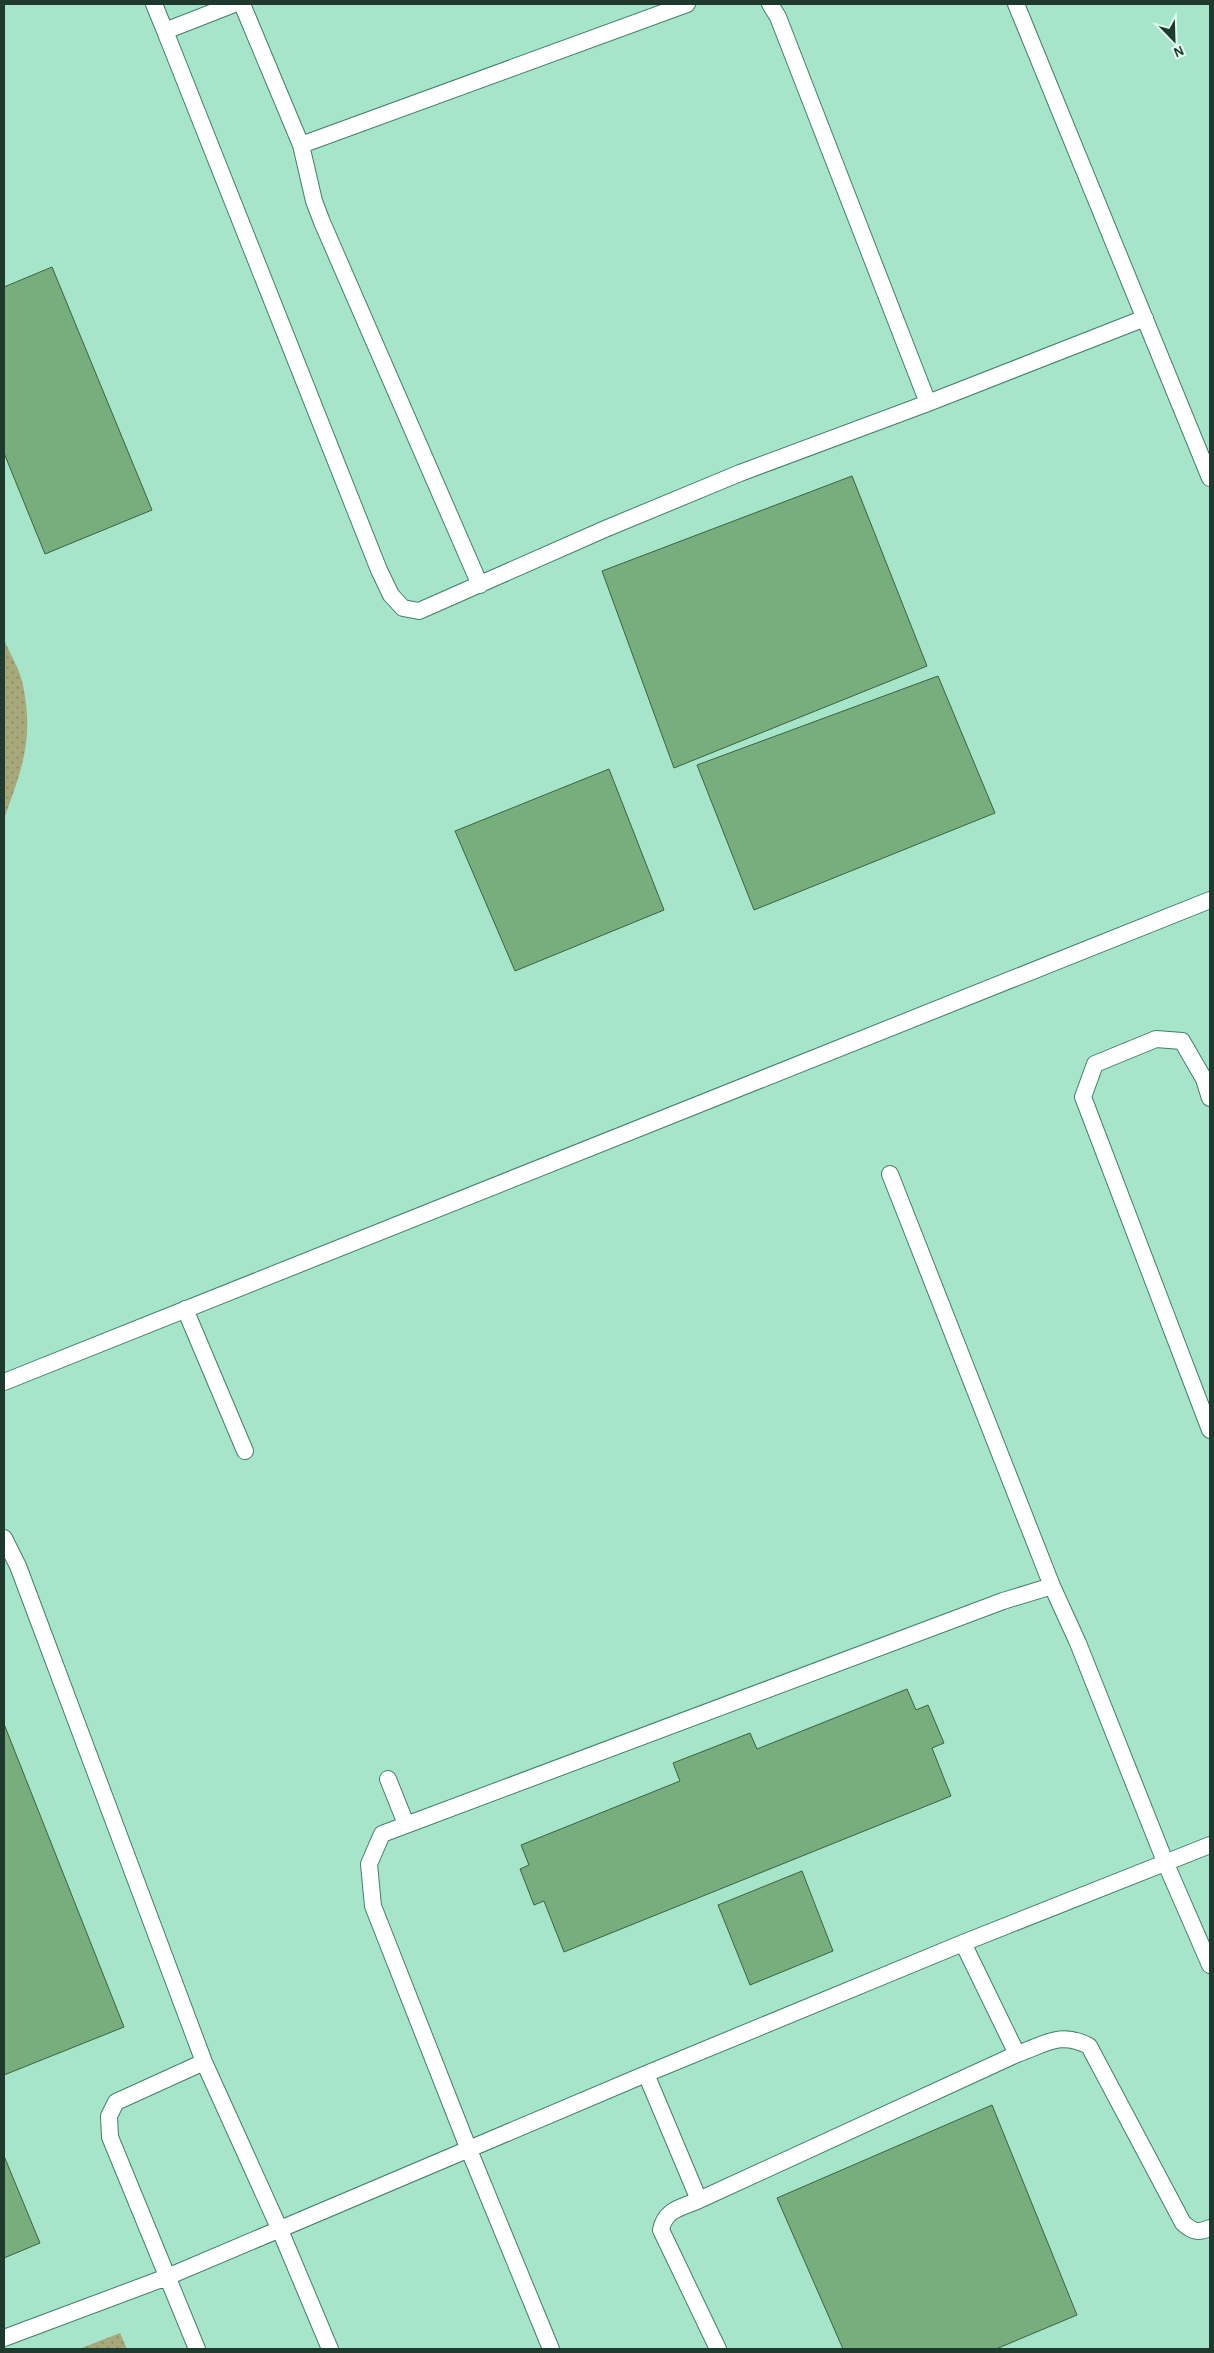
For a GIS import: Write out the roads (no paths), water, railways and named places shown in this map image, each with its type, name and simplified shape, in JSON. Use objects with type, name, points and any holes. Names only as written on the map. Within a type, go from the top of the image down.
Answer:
[{"type":"lane","points":[[154,4],[375,561],[391,595],[403,608],[419,611],[605,529],[740,473],[928,404],[1145,318]]},
{"type":"lane","points":[[165,31],[234,4]]},
{"type":"lane","points":[[242,4],[301,145],[314,202],[322,222],[480,585]]},
{"type":"lane","points":[[301,145],[688,4]]},
{"type":"lane","points":[[770,4],[778,17],[928,404]]},
{"type":"lane","points":[[1016,4],[1210,478]]},
{"type":"lane","points":[[4,1382],[1210,900]]},
{"type":"lane","points":[[1210,1098],[1204,1079],[1182,1041],[1156,1039],[1096,1064],[1083,1096],[1210,1430]]},
{"type":"lane","points":[[890,1174],[1052,1586],[1078,1643],[1166,1864],[1210,1965]]},
{"type":"lane","points":[[185,1309],[245,1451]]},
{"type":"lane","points":[[4,1538],[22,1575],[204,2062],[280,2230],[330,2349]]},
{"type":"lane","points":[[551,2349],[469,2150],[373,1906],[369,1864],[382,1834],[1003,1601],[1052,1586]]},
{"type":"lane","points":[[388,1779],[406,1824]]},
{"type":"lane","points":[[4,2338],[167,2277],[646,2074],[963,1943],[1166,1864],[1210,1844]]},
{"type":"lane","points":[[963,1943],[1017,2054]]},
{"type":"lane","points":[[718,2349],[661,2230],[663,2219],[670,2212],[1017,2054],[1062,2038],[1076,2040],[1089,2046],[1183,2223],[1191,2230],[1200,2232],[1210,2228]]},
{"type":"lane","points":[[197,2349],[110,2137],[109,2116],[116,2102],[204,2062]]},
{"type":"lane","points":[[646,2074],[698,2200]]}]
